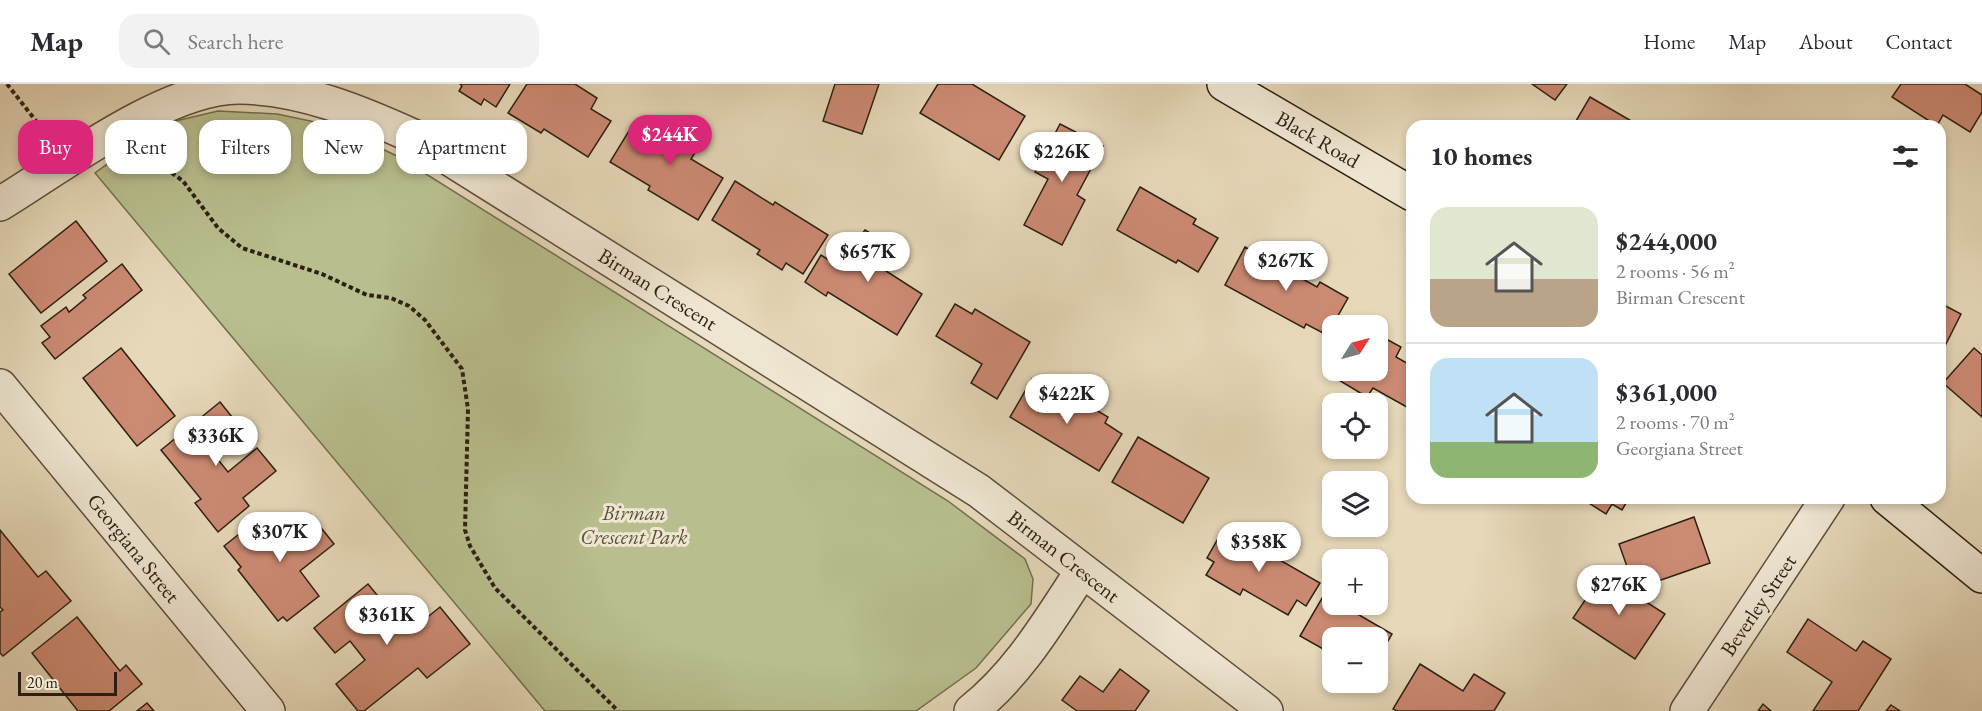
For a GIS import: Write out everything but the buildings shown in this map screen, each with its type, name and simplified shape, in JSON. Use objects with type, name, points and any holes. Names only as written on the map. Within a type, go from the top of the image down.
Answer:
[{"type":"street","name":"Black Road","points":[[1224,84],[1406,190]]},
{"type":"street","name":"Birman Crescent","points":[[93,147],[167,104],[201,92],[240,87],[320,99],[365,114],[415,138],[914,448],[979,491],[1266,711]]},
{"type":"street","name":"Birman Crescent","points":[[0,204],[49,174]]},
{"type":"street","name":"Georgiana Street","points":[[0,386],[268,711]]},
{"type":"street","name":"Beverley Street","points":[[1687,711],[1824,504]]},
{"type":"street","points":[[1894,504],[1982,576]]},
{"type":"street","points":[[971,711],[998,689],[1032,646],[1082,571]]},
{"type":"path","points":[[7,84],[35,120]]},
{"type":"path","points":[[93,173],[150,168],[169,171],[183,182],[218,228],[242,248],[322,274],[367,295],[391,298],[409,306],[425,320],[462,369],[468,409],[465,530],[470,546],[495,588],[618,711]]},
{"type":"green space","name":"Birman Crescent Park","points":[[218,111],[277,114],[306,120],[303,120],[303,174],[384,174],[384,150],[396,156],[396,174],[426,174],[948,501],[1025,559],[1033,579],[1031,604],[976,668],[916,711],[545,711],[95,173],[105,166],[105,174],[187,174],[187,120],[180,120]]}]
